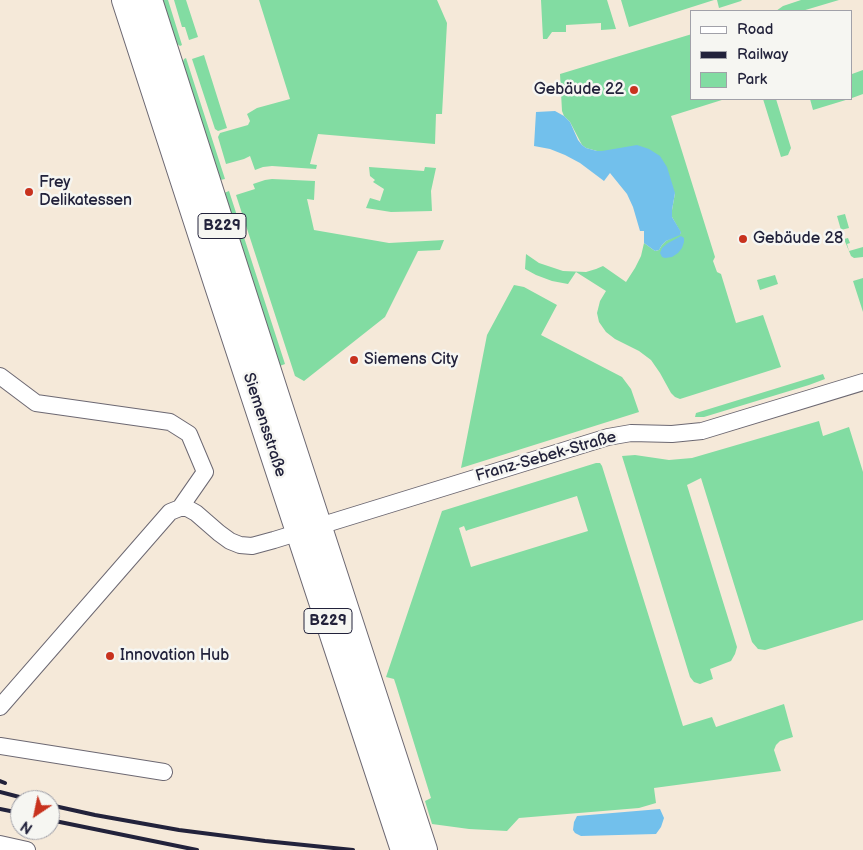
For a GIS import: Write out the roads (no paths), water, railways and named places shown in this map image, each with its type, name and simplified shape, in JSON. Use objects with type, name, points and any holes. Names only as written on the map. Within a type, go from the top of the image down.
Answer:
[{"type":"main road","name":"Siemensstraße","points":[[125,0],[214,274],[309,530],[424,850]]},
{"type":"main road","name":"Siemensstraße","points":[[149,0],[404,850]]},
{"type":"street","points":[[0,376],[36,403],[170,422],[189,434],[205,472],[180,508],[170,512],[0,706]]},
{"type":"street","name":"Franz-Sebek-Straße","points":[[180,508],[187,508],[196,512],[230,541],[240,545],[252,546],[608,437],[631,433],[672,434],[702,431],[863,382]]},
{"type":"street","points":[[0,746],[164,772]]},
{"type":"street","points":[[0,844],[27,850]]},
{"type":"water","points":[[555,111],[570,122],[578,140],[586,148],[602,151],[637,145],[649,149],[660,156],[667,167],[675,193],[672,217],[681,232],[680,235],[666,241],[659,250],[655,251],[644,243],[644,231],[640,231],[627,194],[610,173],[604,181],[580,163],[565,155],[550,149],[534,146],[536,112]]},
{"type":"water","points":[[681,236],[684,238],[684,242],[678,253],[672,257],[662,257],[660,253],[662,248]]},
{"type":"water","points":[[660,809],[664,818],[656,834],[581,836],[573,830],[577,816]]},
{"type":"railway","points":[[0,781],[5,783]]},
{"type":"railway","points":[[0,792],[10,795]]},
{"type":"railway","points":[[60,807],[179,830],[353,850]]},
{"type":"railway","points":[[0,809],[10,811]]},
{"type":"railway","points":[[60,822],[197,850]]},
{"type":"place","name":"Gebäude 22","points":[[634,90]]},
{"type":"place","name":"Frey Delikatessen","points":[[29,192]]},
{"type":"place","name":"Gebäude 28","points":[[743,239]]},
{"type":"place","name":"Siemens City","points":[[354,360]]},
{"type":"place","name":"Innovation Hub","points":[[110,656]]}]
